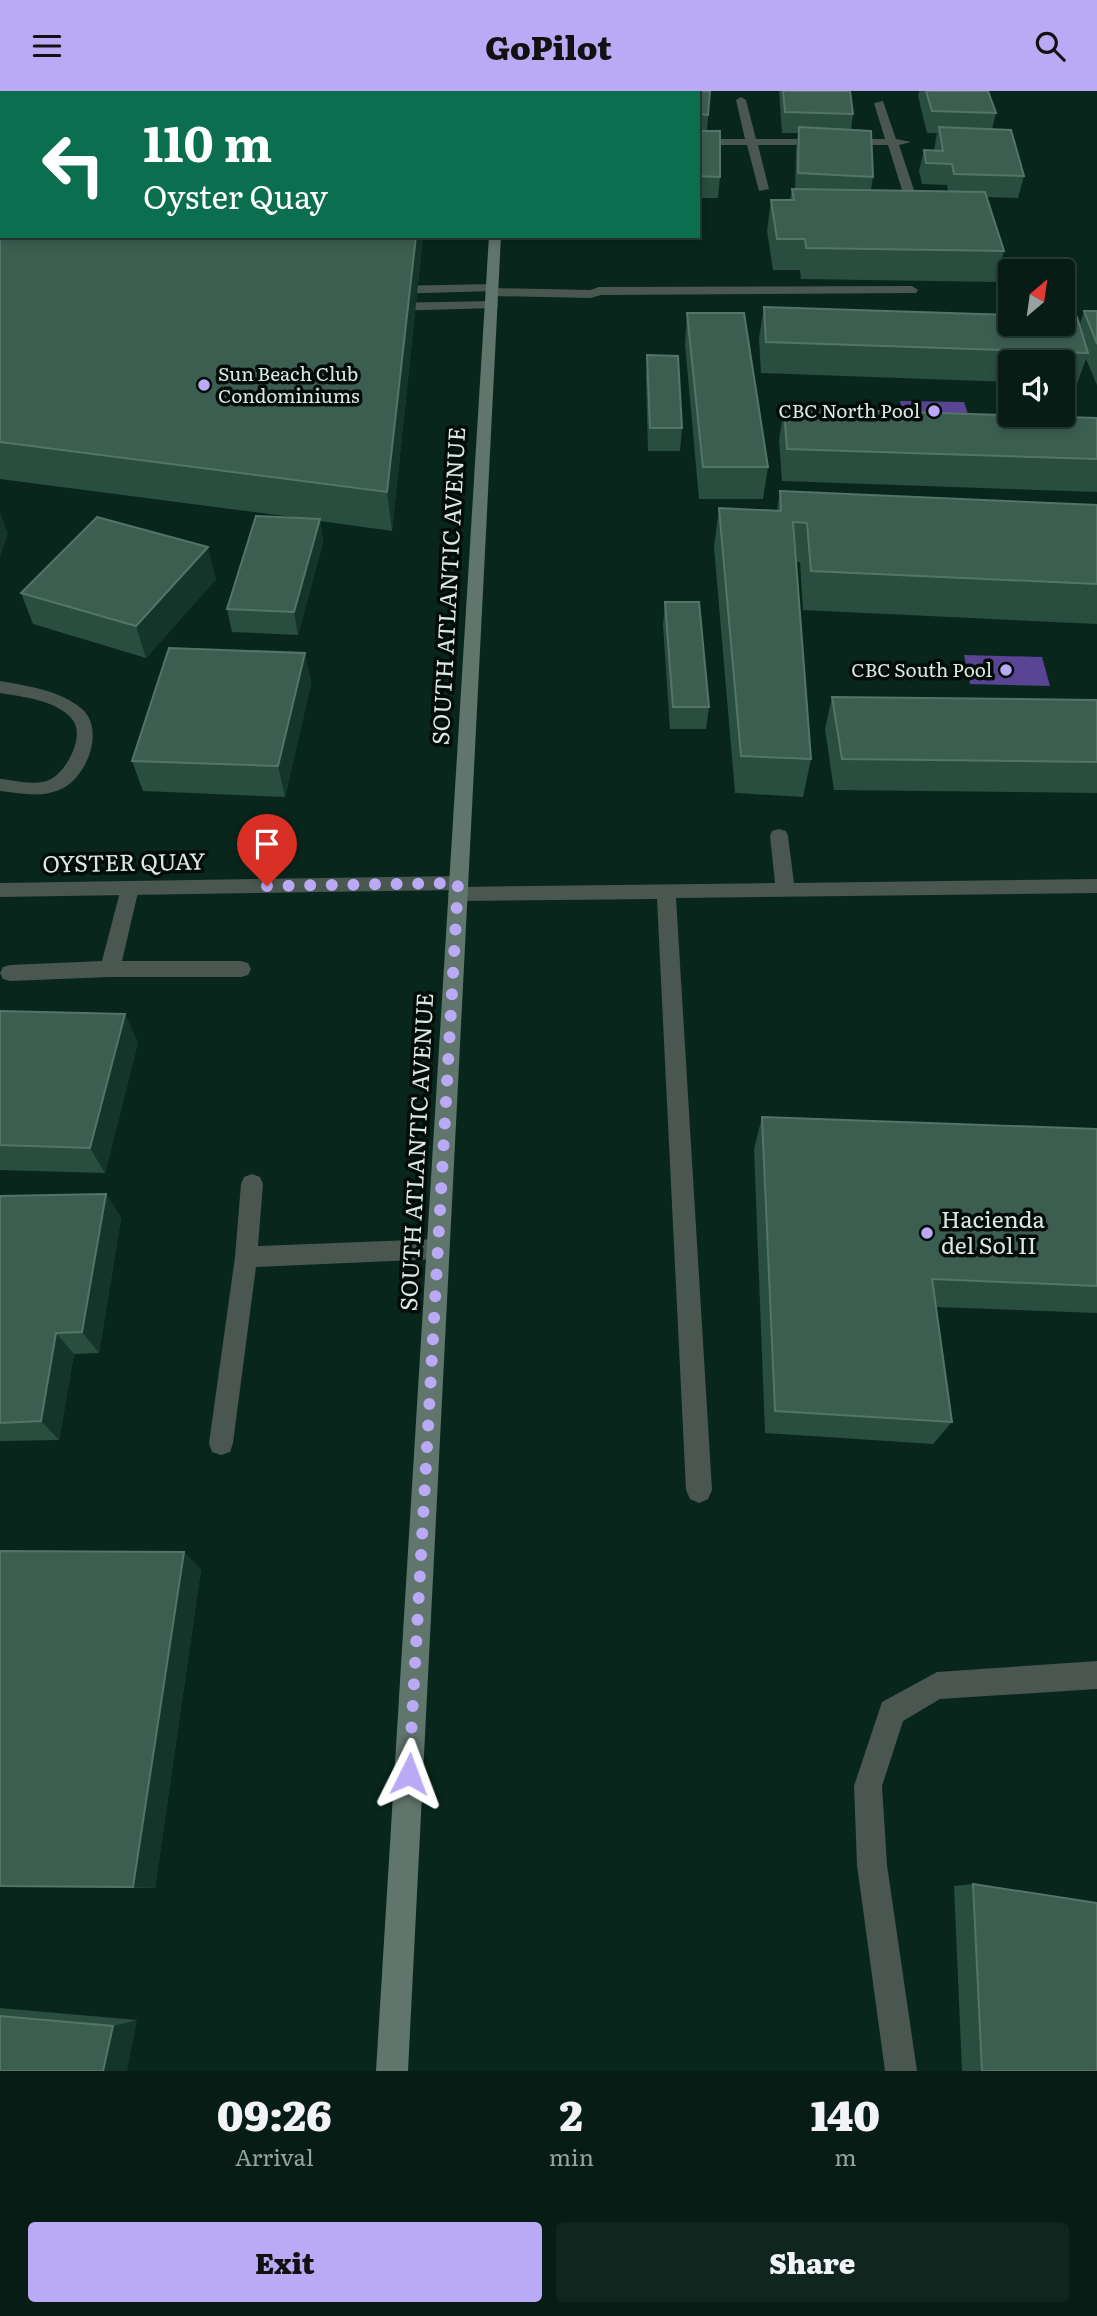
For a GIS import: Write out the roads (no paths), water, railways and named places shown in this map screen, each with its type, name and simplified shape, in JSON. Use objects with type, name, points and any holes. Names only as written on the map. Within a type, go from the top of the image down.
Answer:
[{"type":"street","points":[[741,100],[762,189]]},
{"type":"street","points":[[879,103],[899,142],[908,190]]},
{"type":"street","points":[[700,142],[899,142]]},
{"type":"street","name":"SOUTH ATLANTIC AVENUE","points":[[392,2071],[495,238]]},
{"type":"street","points":[[379,297],[388,307],[492,295],[560,292],[591,295],[599,291],[912,290]]},
{"type":"street","points":[[0,687],[48,696],[70,706],[85,724],[86,746],[65,779],[50,787],[0,785]]},
{"type":"street","points":[[779,836],[785,890]]},
{"type":"street","name":"OYSTER QUAY","points":[[0,890],[130,888],[666,891],[1097,886]]},
{"type":"street","points":[[110,969],[130,888]]},
{"type":"street","points":[[666,891],[699,1490]]},
{"type":"street","points":[[10,973],[110,969],[241,969]]},
{"type":"street","points":[[221,1443],[246,1257],[251,1184]]},
{"type":"street","points":[[246,1257],[438,1249]]},
{"type":"street","points":[[901,2071],[872,1865],[868,1786],[892,1713],[937,1686],[1097,1675]]},
{"type":"place","name":"Sun Beach Club Condominiums","points":[[204,385]]},
{"type":"place","name":"CBC North Pool","points":[[934,411]]},
{"type":"place","name":"CBC South Pool","points":[[1006,670]]},
{"type":"place","name":"Hacienda del Sol II","points":[[927,1233]]}]
